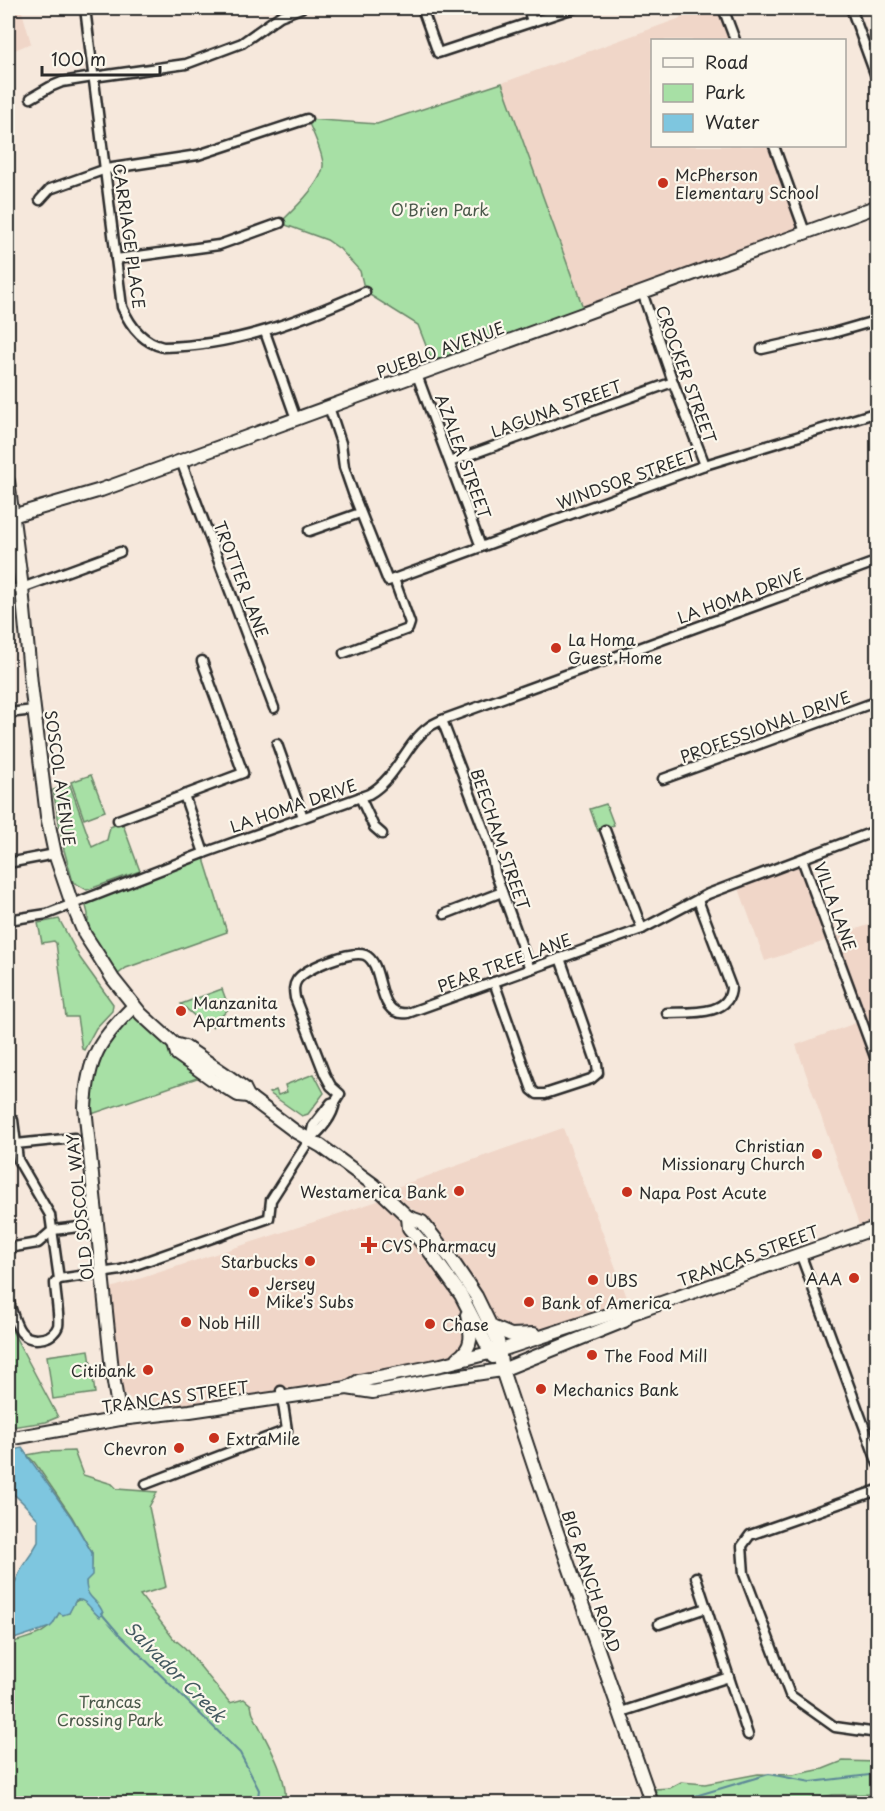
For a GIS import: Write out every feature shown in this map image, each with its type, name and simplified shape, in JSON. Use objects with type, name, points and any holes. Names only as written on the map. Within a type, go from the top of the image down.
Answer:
[{"type":"main road","name":"PUEBLO AVENUE","points":[[12,516],[101,489],[181,461],[806,232],[876,211]]},
{"type":"main road","name":"SOSCOL AVENUE","points":[[8,481],[47,816],[69,905],[113,979],[134,1006],[174,1044],[177,1054],[238,1095],[248,1096],[381,1190],[408,1217],[422,1222],[458,1268],[476,1296],[492,1327],[495,1351],[502,1370]]},
{"type":"main road","name":"OLD SOSCOL WAY","points":[[120,1419],[112,1370],[85,1107],[86,1082],[92,1062],[105,1036],[134,1006]]},
{"type":"main road","name":"SOSCOL AVENUE","points":[[408,1217],[409,1228],[439,1264],[495,1351]]},
{"type":"main road","name":"TRANCAS STREET","points":[[8,1439],[120,1419],[190,1411],[281,1394],[347,1388],[373,1392],[502,1370],[624,1320],[630,1314],[878,1227]]},
{"type":"main road","points":[[417,1237],[422,1236],[428,1239],[452,1270],[458,1268]]},
{"type":"main road","points":[[441,1365],[460,1358],[470,1346],[471,1337],[464,1302]]},
{"type":"main road","name":"TRANCAS STREET","points":[[347,1388],[359,1380],[441,1365],[495,1351],[620,1311],[630,1314]]},
{"type":"main road","points":[[492,1327],[503,1333],[515,1335],[549,1333],[573,1327]]},
{"type":"main road","name":"BIG RANCH ROAD","points":[[502,1370],[651,1801]]},
{"type":"street","name":"CARRIAGE PLACE","points":[[85,8],[122,307],[134,328],[152,344],[163,347],[243,338],[309,316],[365,292]]},
{"type":"street","points":[[31,98],[62,82],[186,64],[242,43],[280,16],[301,8]]},
{"type":"street","points":[[422,8],[438,53],[574,8]]},
{"type":"street","points":[[528,8],[532,22]]},
{"type":"street","points":[[723,8],[735,39]]},
{"type":"street","points":[[851,8],[878,82]]},
{"type":"street","points":[[40,200],[50,189],[106,169],[198,155],[307,119]]},
{"type":"street","points":[[774,147],[806,232]]},
{"type":"street","points":[[116,259],[219,245],[280,223]]},
{"type":"street","name":"CROCKER STREET","points":[[642,292],[705,465]]},
{"type":"street","points":[[762,349],[878,320]]},
{"type":"street","points":[[265,332],[296,419]]},
{"type":"street","name":"AZALEA STREET","points":[[417,375],[481,547]]},
{"type":"street","name":"LAGUNA STREET","points":[[450,462],[673,381]]},
{"type":"street","points":[[329,407],[341,443],[344,467],[360,513],[410,623],[408,629],[344,654]]},
{"type":"street","name":"WINDSOR STREET","points":[[391,580],[705,465],[878,412]]},
{"type":"street","name":"TROTTER LANE","points":[[181,461],[274,708]]},
{"type":"street","points":[[309,531],[360,513]]},
{"type":"street","points":[[8,590],[22,588],[120,552]]},
{"type":"street","name":"LA HOMA DRIVE","points":[[8,920],[47,914],[204,852],[360,797],[384,783],[418,737],[429,727],[442,720],[878,561]]},
{"type":"street","points":[[118,820],[243,773],[202,662]]},
{"type":"street","name":"PROFESSIONAL DRIVE","points":[[663,778],[878,701]]},
{"type":"street","points":[[8,713],[34,710]]},
{"type":"street","name":"BEECHAM STREET","points":[[442,720],[490,846],[495,872],[530,969]]},
{"type":"street","points":[[277,744],[303,817]]},
{"type":"street","points":[[184,795],[204,852]]},
{"type":"street","points":[[360,797],[374,827],[382,834]]},
{"type":"street","points":[[606,830],[642,929]]},
{"type":"street","name":"PEAR TREE LANE","points":[[102,1274],[122,1270],[269,1218],[271,1200],[310,1139],[319,1133],[340,1094],[325,1075],[295,998],[295,983],[306,971],[356,954],[366,956],[372,962],[387,1003],[399,1014],[408,1013],[642,929],[708,894],[878,830]]},
{"type":"street","points":[[8,863],[55,854]]},
{"type":"street","name":"VILLA LANE","points":[[802,859],[878,1065]]},
{"type":"street","points":[[445,914],[502,892]]},
{"type":"street","points":[[667,1013],[711,1010],[724,1005],[730,996],[731,987],[698,900]]},
{"type":"street","points":[[494,982],[532,1090],[537,1094],[545,1094],[591,1079],[598,1073],[597,1065],[560,958]]},
{"type":"street","points":[[13,1120],[18,1160],[50,1215],[59,1279]]},
{"type":"street","points":[[16,1144],[74,1138]]},
{"type":"street","points":[[8,1248],[38,1243],[53,1230],[97,1225]]},
{"type":"street","points":[[800,1253],[878,1464]]},
{"type":"street","points":[[8,1299],[19,1330],[25,1337],[32,1340],[46,1338],[58,1325],[54,1283],[59,1279],[102,1274]]},
{"type":"street","points":[[146,1484],[287,1431],[281,1394]]},
{"type":"street","points":[[878,1490],[750,1535],[742,1546],[744,1574],[790,1695],[835,1727],[878,1733]]},
{"type":"street","points":[[696,1577],[748,1735]]},
{"type":"street","points":[[659,1624],[706,1608]]},
{"type":"street","points":[[621,1712],[729,1677]]},
{"type":"shaded area","points":[[8,8],[21,8],[31,43],[8,53]]},
{"type":"shaded area","name":"McPherson Elementary School","points":[[708,8],[723,8],[735,39],[651,39],[651,147],[774,147],[805,232],[585,313],[502,83]]},
{"type":"shaded area","points":[[802,859],[831,938],[877,922],[877,1219],[859,1225],[796,1045],[861,1021],[831,939],[765,961],[737,883]]},
{"type":"shaded area","points":[[563,1128],[631,1308],[549,1333],[499,1331],[420,1216],[391,1189]]},
{"type":"shaded area","points":[[381,1200],[409,1228],[461,1295],[469,1346],[441,1365],[160,1408],[142,1406],[125,1395],[120,1388],[105,1290]]},
{"type":"green space","name":"O'Brien Park","points":[[502,83],[585,313],[435,369],[418,325],[365,292],[360,271],[340,249],[327,240],[280,223],[307,195],[322,170],[323,163],[317,141],[307,119],[377,124]]},
{"type":"green space","points":[[91,775],[105,811],[84,819],[71,782]]},
{"type":"green space","points":[[70,785],[92,847],[107,840],[110,827],[122,822],[140,871],[87,890],[73,882],[64,850],[53,790]]},
{"type":"green space","points":[[606,804],[614,825],[598,831],[590,809]]},
{"type":"green space","points":[[204,853],[227,932],[126,968],[117,975],[101,952],[88,927],[84,898]]},
{"type":"green space","points":[[59,919],[80,958],[113,1004],[112,1011],[96,1028],[84,1050],[77,1017],[66,1017],[56,943],[54,941],[42,943],[38,923]]},
{"type":"green space","points":[[222,989],[229,1008],[212,1027],[208,1024],[206,1026],[181,1004]]},
{"type":"green space","points":[[131,1009],[159,1039],[206,1075],[86,1116],[89,1070]]},
{"type":"green space","points":[[314,1074],[324,1093],[308,1114],[302,1116],[269,1093],[276,1090],[278,1095],[287,1092],[285,1085]]},
{"type":"green space","points":[[8,1326],[58,1417],[46,1422],[11,1427],[8,1421]]},
{"type":"green space","points":[[89,1350],[95,1393],[53,1399],[47,1356]]},
{"type":"green space","name":"Trancas Crossing Park","points":[[74,1451],[83,1475],[112,1484],[117,1489],[157,1492],[149,1507],[166,1587],[140,1595],[173,1638],[185,1648],[230,1703],[244,1699],[251,1705],[253,1714],[280,1770],[285,1803],[8,1804],[8,1644],[43,1631],[49,1627],[59,1613],[69,1613],[73,1603],[80,1599],[86,1589],[86,1581],[92,1565],[92,1553],[72,1517],[27,1455]]},
{"type":"green space","points":[[843,1761],[877,1762],[877,1794],[833,1795],[790,1803],[660,1804],[655,1789],[670,1788],[681,1782],[705,1784],[758,1774],[793,1775],[823,1769]]},
{"type":"water","points":[[22,1448],[71,1517],[92,1553],[92,1575],[86,1581],[87,1588],[103,1613],[100,1617],[86,1603],[76,1600],[69,1613],[63,1615],[59,1613],[50,1627],[8,1641],[8,1594],[38,1542],[38,1519],[8,1491],[8,1451]]},
{"type":"waterway","name":"Salvador Creek","points":[[101,1613],[119,1634],[240,1753],[259,1790],[257,1804]]},
{"type":"waterway","name":"Salvador Creek","points":[[658,1804],[692,1797],[769,1774],[811,1782],[878,1774]]},
{"type":"place","name":"McPherson Elementary School","points":[[663,183]]},
{"type":"place","name":"La Homa Guest Home","points":[[556,648]]},
{"type":"place","name":"Manzanita Apartments","points":[[181,1011]]},
{"type":"place","name":"Christian Missionary Church","points":[[817,1154]]},
{"type":"place","name":"Westamerica Bank","points":[[459,1191]]},
{"type":"place","name":"Napa Post Acute","points":[[627,1192]]},
{"type":"place","name":"CVS Pharmacy","points":[[369,1245]]},
{"type":"place","name":"Starbucks","points":[[310,1261]]},
{"type":"place","name":"AAA","points":[[854,1278]]},
{"type":"place","name":"UBS","points":[[593,1280]]},
{"type":"place","name":"Jersey Mike's Subs","points":[[254,1292]]},
{"type":"place","name":"Bank of America","points":[[529,1302]]},
{"type":"place","name":"Nob Hill","points":[[186,1322]]},
{"type":"place","name":"Chase","points":[[430,1324]]},
{"type":"place","name":"The Food Mill","points":[[592,1355]]},
{"type":"place","name":"Citibank","points":[[148,1370]]},
{"type":"place","name":"Mechanics Bank","points":[[541,1389]]},
{"type":"place","name":"ExtraMile","points":[[214,1438]]},
{"type":"place","name":"Chevron","points":[[179,1448]]}]
